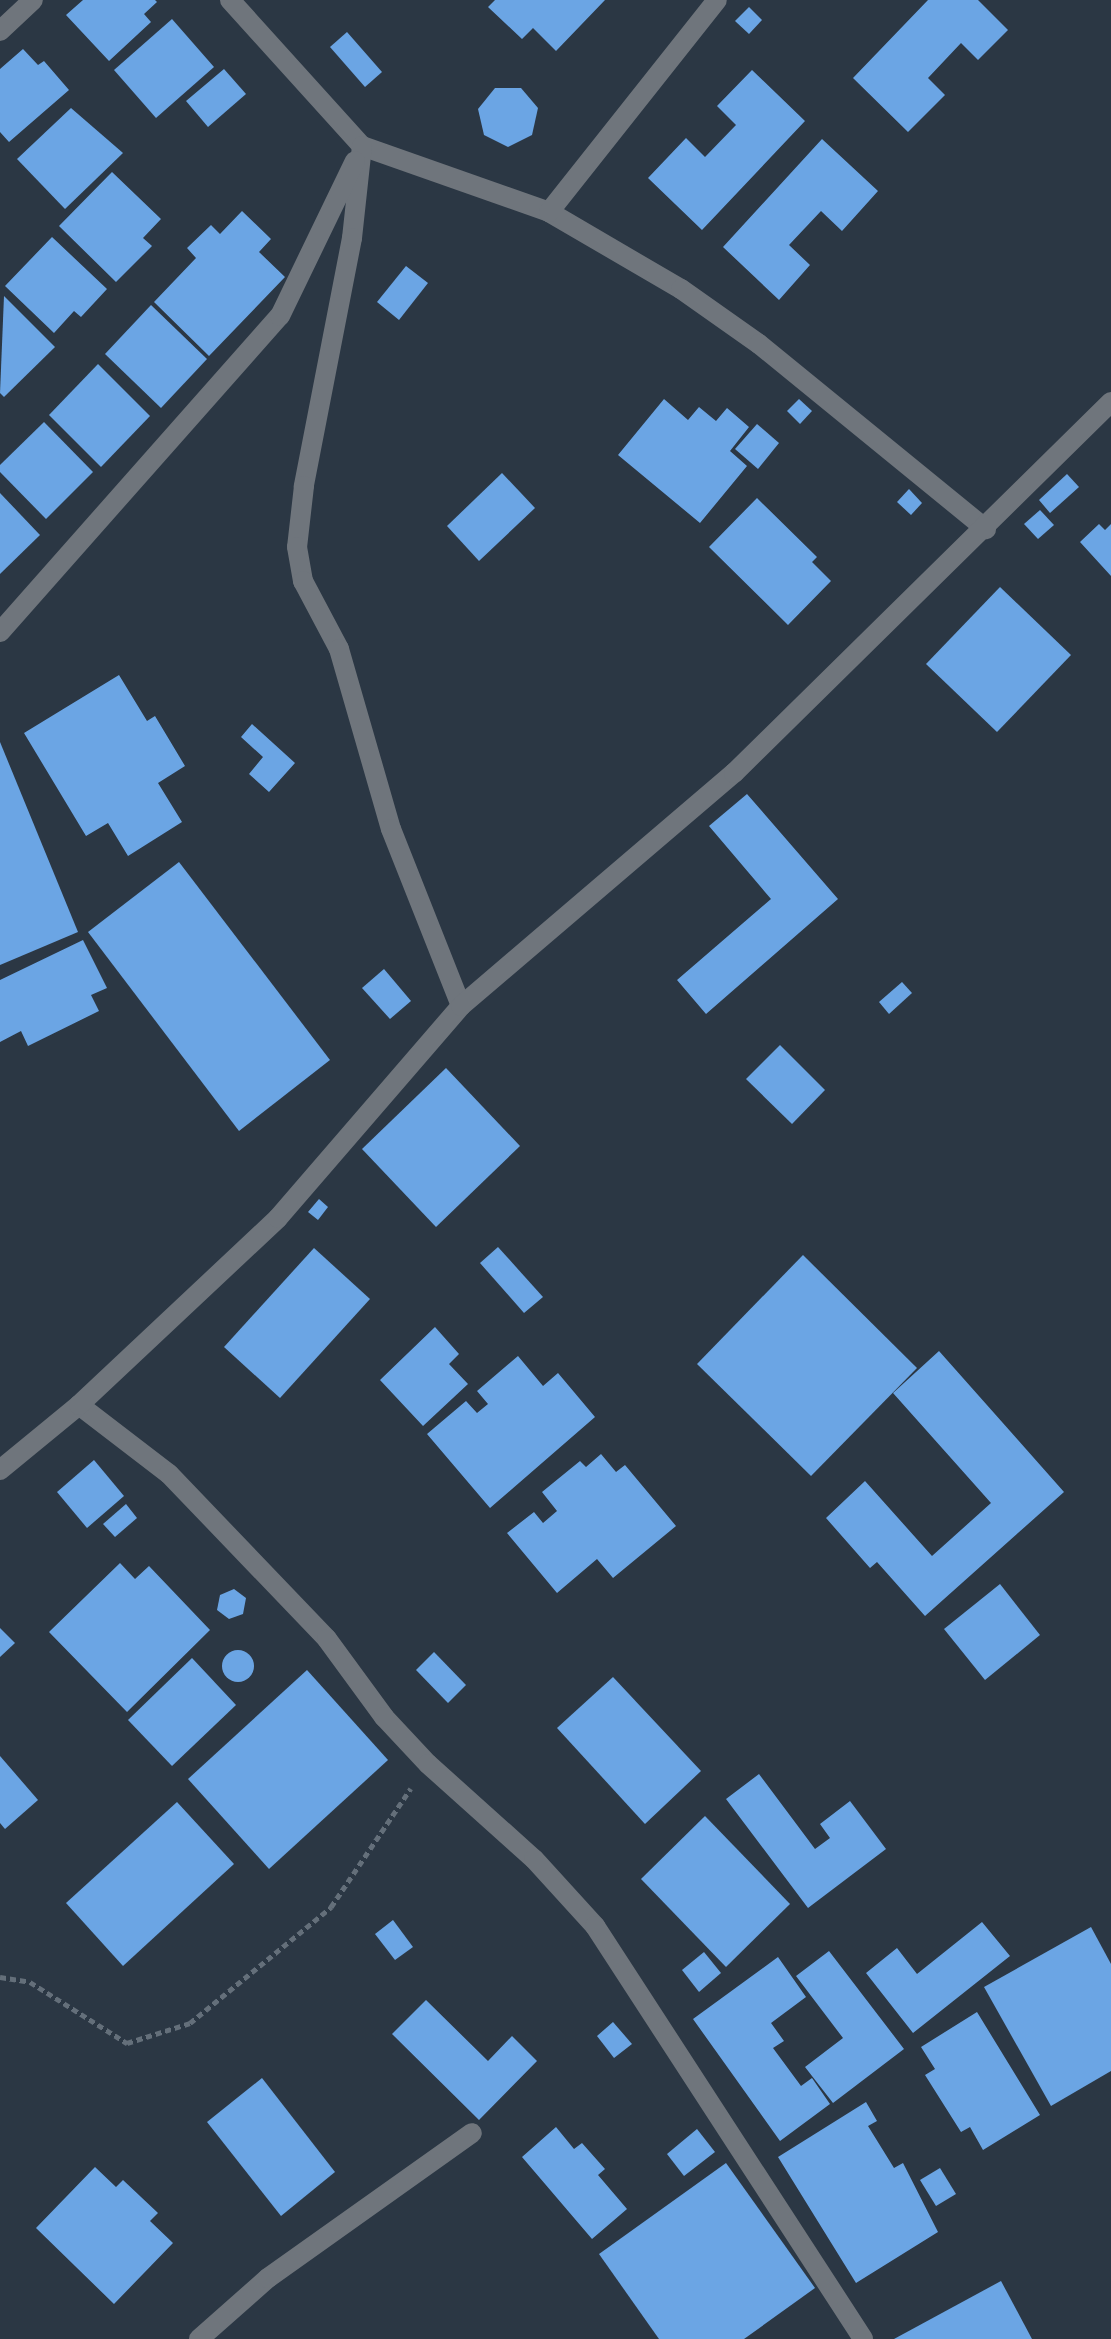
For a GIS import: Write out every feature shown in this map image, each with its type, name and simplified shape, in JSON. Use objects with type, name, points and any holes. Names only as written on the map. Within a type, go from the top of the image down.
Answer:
[{"type":"street","points":[[0,31],[33,0]]},
{"type":"street","points":[[230,0],[362,146],[549,212],[681,289],[759,344],[986,529]]},
{"type":"street","points":[[549,212],[717,0]]},
{"type":"street","points":[[0,632],[280,316],[362,146]]},
{"type":"street","points":[[362,146],[352,238],[304,486],[297,547],[303,581],[339,649],[391,829],[461,1006]]},
{"type":"street","points":[[0,1470],[79,1405],[278,1218],[461,1006],[734,773],[986,529],[1111,402]]},
{"type":"street","points":[[79,1405],[169,1474],[210,1515],[327,1639],[384,1717],[428,1764],[534,1859],[595,1926],[863,2339]]},
{"type":"street","points":[[199,2339],[268,2278],[472,2133]]},
{"type":"path","points":[[0,1977],[30,1982],[127,2043],[190,2023],[331,1907],[428,1764]]},
{"type":"building","points":[[83,0],[157,2],[144,14],[151,22],[109,61],[66,15]]},
{"type":"building","points":[[495,0],[605,0],[556,51],[533,28],[522,39],[488,7]]},
{"type":"building","points":[[928,0],[978,0],[1008,30],[978,60],[961,43],[928,78],[945,95],[908,132],[853,78]]},
{"type":"building","points":[[749,7],[762,20],[749,34],[735,21]]},
{"type":"building","points":[[172,19],[214,67],[156,118],[114,70]]},
{"type":"building","points":[[347,32],[382,72],[365,87],[330,47]]},
{"type":"building","points":[[23,49],[38,65],[44,61],[69,90],[9,142],[0,132],[0,69]]},
{"type":"building","points":[[224,69],[246,94],[208,127],[186,101]]},
{"type":"building","points":[[752,70],[805,121],[702,230],[648,178],[686,138],[705,157],[736,125],[717,106]]},
{"type":"building","points":[[495,88],[521,88],[538,108],[532,135],[508,147],[484,135],[478,109]]},
{"type":"building","points":[[71,108],[123,153],[65,209],[17,159]]},
{"type":"building","points":[[822,139],[878,191],[842,231],[821,211],[789,245],[810,265],[779,300],[723,247]]},
{"type":"building","points":[[112,172],[161,219],[143,238],[152,246],[116,282],[59,226]]},
{"type":"building","points":[[242,211],[271,239],[259,252],[285,277],[209,356],[154,302],[196,258],[187,248],[211,225],[220,234]]},
{"type":"building","points":[[52,237],[107,289],[81,317],[74,311],[54,333],[5,286]]},
{"type":"building","points":[[406,266],[428,283],[399,320],[377,302]]},
{"type":"building","points":[[4,296],[55,347],[4,397],[0,393]]},
{"type":"building","points":[[151,305],[207,359],[161,408],[105,354]]},
{"type":"building","points":[[98,364],[150,416],[101,467],[49,415]]},
{"type":"building","points":[[664,399],[688,420],[699,407],[716,421],[727,408],[749,427],[730,451],[747,466],[700,523],[618,455]]},
{"type":"building","points":[[799,399],[812,411],[800,424],[787,411]]},
{"type":"building","points":[[44,422],[93,472],[46,519],[0,472],[0,465]]},
{"type":"building","points":[[757,424],[779,443],[758,469],[735,449]]},
{"type":"building","points":[[502,473],[535,508],[479,561],[447,526]]},
{"type":"building","points":[[1067,474],[1079,487],[1050,513],[1039,500]]},
{"type":"building","points":[[909,489],[922,503],[911,515],[897,502]]},
{"type":"building","points":[[0,493],[40,535],[0,574]]},
{"type":"building","points":[[757,498],[817,557],[812,562],[831,581],[788,625],[709,547]]},
{"type":"building","points":[[1040,510],[1054,525],[1038,539],[1024,524]]},
{"type":"building","points":[[1099,524],[1105,530],[1111,524],[1111,576],[1080,542]]},
{"type":"building","points":[[1000,587],[1071,655],[997,732],[926,664]]},
{"type":"building","points":[[119,675],[147,721],[155,716],[185,766],[158,783],[182,822],[128,856],[108,823],[86,836],[24,733]]},
{"type":"building","points":[[252,724],[295,763],[269,792],[249,774],[263,757],[241,737]]},
{"type":"building","points":[[0,742],[78,932],[0,965]]},
{"type":"building","points":[[747,794],[838,899],[706,1014],[677,980],[771,899],[709,826]]},
{"type":"building","points":[[179,862],[330,1060],[239,1131],[88,932]]},
{"type":"building","points":[[83,940],[107,988],[91,995],[99,1011],[28,1046],[21,1031],[0,1042],[0,980]]},
{"type":"building","points":[[384,969],[411,1001],[390,1019],[362,988]]},
{"type":"building","points":[[902,982],[912,993],[889,1014],[879,1002]]},
{"type":"building","points":[[780,1045],[825,1090],[792,1124],[746,1079]]},
{"type":"building","points":[[446,1068],[520,1146],[436,1227],[362,1149]]},
{"type":"building","points":[[319,1199],[328,1207],[318,1220],[308,1212]]},
{"type":"building","points":[[498,1247],[543,1297],[524,1313],[480,1263]]},
{"type":"building","points":[[314,1248],[370,1299],[280,1398],[224,1347]]},
{"type":"building","points":[[803,1255],[917,1368],[811,1476],[697,1364]]},
{"type":"building","points":[[435,1327],[459,1354],[449,1364],[468,1384],[423,1426],[380,1380]]},
{"type":"building","points":[[939,1351],[1064,1492],[925,1616],[877,1562],[870,1568],[826,1518],[865,1481],[932,1556],[991,1503],[893,1393]]},
{"type":"building","points":[[518,1356],[543,1386],[558,1373],[595,1417],[490,1508],[427,1434],[466,1401],[477,1413],[488,1404],[477,1391]]},
{"type":"building","points":[[601,1454],[616,1472],[625,1465],[676,1526],[613,1578],[597,1559],[557,1593],[507,1533],[534,1512],[543,1523],[557,1511],[542,1492],[580,1461],[586,1467]]},
{"type":"building","points":[[94,1460],[124,1496],[87,1528],[57,1492]]},
{"type":"building","points":[[126,1504],[137,1518],[115,1537],[103,1524]]},
{"type":"building","points":[[120,1563],[135,1579],[149,1566],[210,1630],[127,1712],[49,1632]]},
{"type":"building","points":[[1000,1584],[1040,1635],[985,1680],[944,1629]]},
{"type":"building","points":[[234,1589],[246,1598],[243,1614],[229,1619],[217,1610],[220,1595]]},
{"type":"building","points":[[0,1628],[15,1643],[0,1657]]},
{"type":"building","points":[[238,1650],[249,1655],[254,1666],[249,1677],[238,1682],[227,1677],[222,1666],[227,1655]]},
{"type":"building","points":[[434,1652],[466,1685],[448,1703],[416,1670]]},
{"type":"building","points":[[192,1658],[236,1705],[172,1766],[128,1720]]},
{"type":"building","points":[[307,1670],[388,1760],[269,1869],[188,1779]]},
{"type":"building","points":[[613,1677],[701,1771],[645,1824],[557,1728]]},
{"type":"building","points":[[0,1756],[38,1800],[5,1829],[0,1823]]},
{"type":"building","points":[[759,1774],[815,1849],[830,1838],[820,1824],[850,1801],[886,1849],[808,1908],[726,1799]]},
{"type":"building","points":[[177,1802],[234,1864],[123,1966],[66,1903]]},
{"type":"building","points":[[705,1816],[790,1904],[726,1967],[641,1879]]},
{"type":"building","points":[[393,1920],[413,1947],[395,1960],[375,1934]]},
{"type":"building","points":[[982,1922],[1010,1956],[913,2033],[866,1973],[897,1948],[917,1974]]},
{"type":"building","points":[[1091,1927],[1111,1964],[1111,2071],[1051,2106],[984,1987]]},
{"type":"building","points":[[829,1951],[904,2049],[833,2103],[805,2067],[843,2038],[796,1976]]},
{"type":"building","points":[[704,1952],[721,1973],[699,1992],[682,1970]]},
{"type":"building","points":[[778,1957],[806,1997],[771,2023],[784,2041],[773,2048],[801,2086],[812,2078],[830,2104],[780,2141],[693,2019]]},
{"type":"building","points":[[426,2000],[488,2061],[512,2036],[537,2061],[479,2120],[392,2034]]},
{"type":"building","points":[[977,2012],[1040,2115],[983,2150],[970,2127],[961,2132],[925,2075],[935,2069],[921,2047]]},
{"type":"building","points":[[613,2022],[632,2044],[614,2058],[597,2036]]},
{"type":"building","points":[[262,2078],[335,2172],[281,2216],[207,2122]]},
{"type":"building","points":[[866,2102],[877,2121],[868,2126],[894,2168],[903,2163],[938,2232],[856,2283],[778,2157]]},
{"type":"building","points":[[556,2127],[574,2149],[582,2143],[605,2169],[598,2175],[627,2209],[592,2239],[522,2157]]},
{"type":"building","points":[[697,2129],[715,2152],[684,2176],[667,2154]]},
{"type":"building","points":[[726,2163],[815,2288],[744,2339],[659,2339],[599,2254]]},
{"type":"building","points":[[95,2167],[116,2187],[123,2180],[158,2213],[150,2221],[173,2243],[114,2304],[36,2228]]},
{"type":"building","points":[[940,2168],[956,2194],[936,2206],[920,2180]]},
{"type":"building","points":[[1001,2281],[1032,2339],[894,2339]]}]
